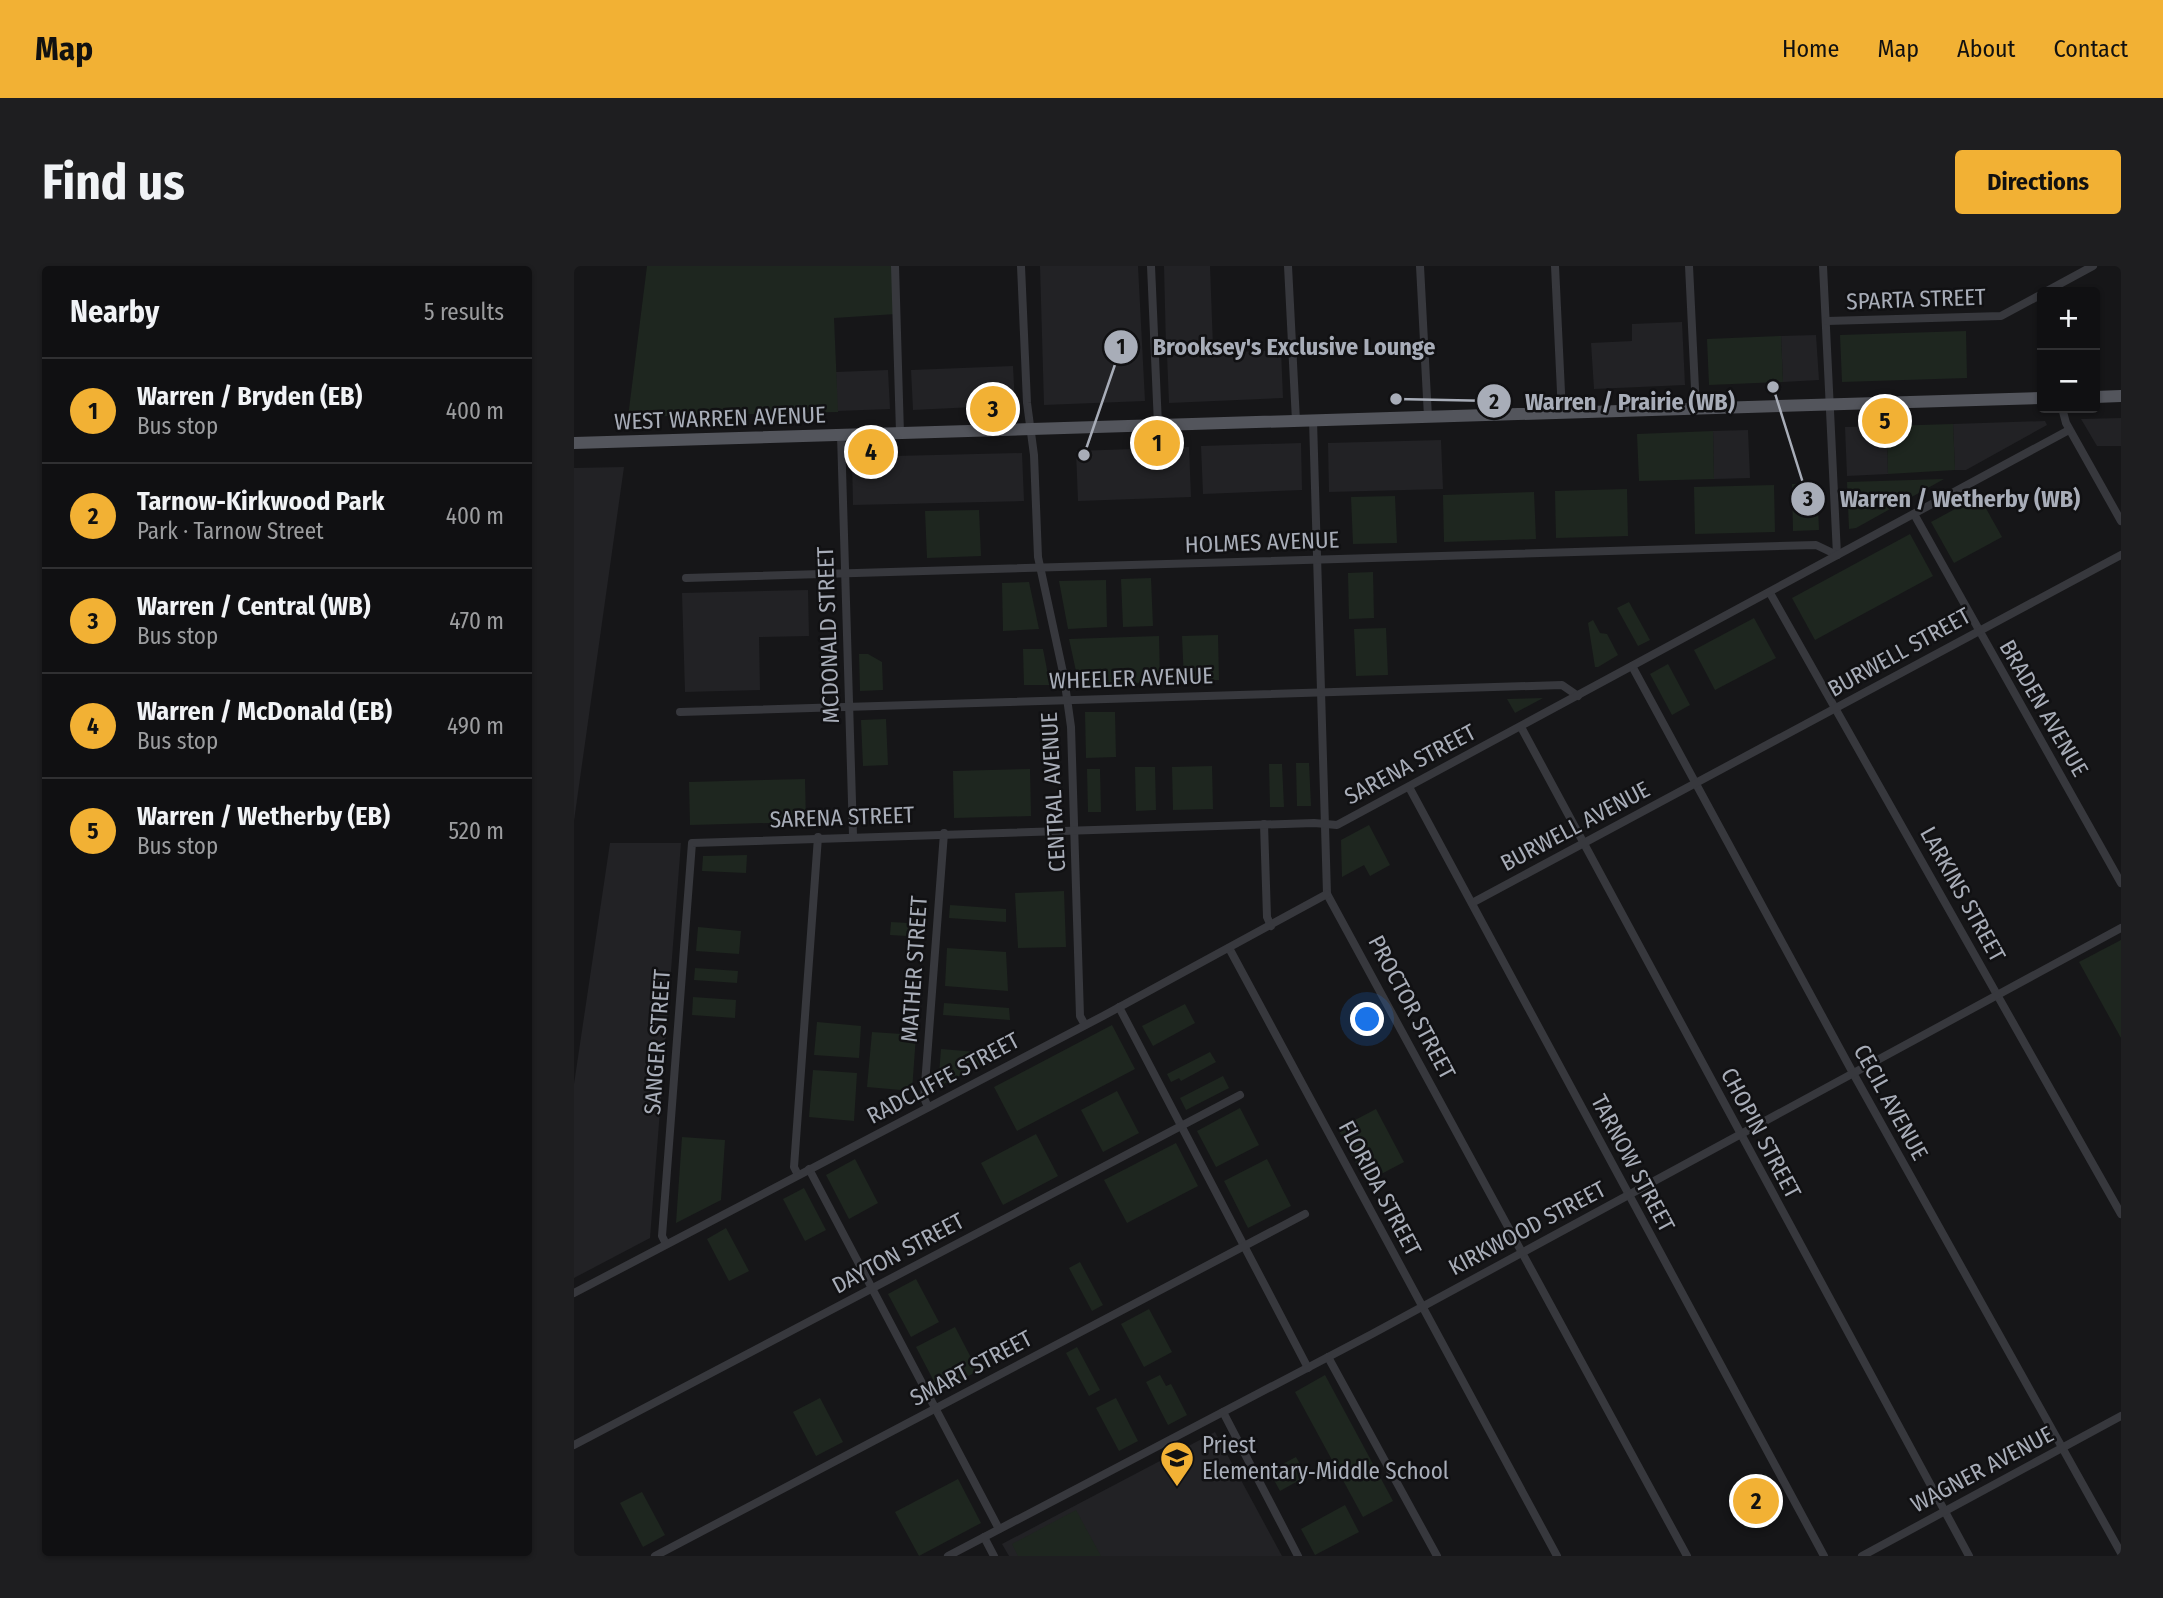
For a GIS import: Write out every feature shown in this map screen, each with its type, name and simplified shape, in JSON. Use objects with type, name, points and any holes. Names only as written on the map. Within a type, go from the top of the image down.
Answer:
[{"type":"main road","points":[[2100,397],[2121,396]]},
{"type":"main road","name":"WEST WARREN AVENUE","points":[[574,443],[2037,398]]},
{"type":"street","points":[[895,266],[901,433]]},
{"type":"street","name":"CENTRAL AVENUE","points":[[1021,266],[1040,568],[1068,699],[1075,828],[1080,1016],[1085,1025]]},
{"type":"street","points":[[1150,266],[1158,425]]},
{"type":"street","points":[[1288,266],[1296,421]]},
{"type":"street","points":[[1420,266],[1429,417]]},
{"type":"street","points":[[1555,266],[1562,413]]},
{"type":"street","points":[[1689,266],[1696,409]]},
{"type":"street","points":[[1823,266],[1838,555]]},
{"type":"street","name":"SPARTA STREET","points":[[2055,287],[2093,266]]},
{"type":"street","name":"SPARTA STREET","points":[[1827,321],[2001,316],[2037,297]]},
{"type":"street","points":[[2064,413],[2070,430],[2121,521]]},
{"type":"street","name":"PROCTOR STREET","points":[[1313,420],[1327,894],[1687,1556]]},
{"type":"street","name":"SARENA STREET","points":[[692,843],[1075,828],[1337,825],[2070,430]]},
{"type":"street","name":"MCDONALD STREET","points":[[841,435],[853,835]]},
{"type":"street","name":"BRADEN AVENUE","points":[[1913,514],[2121,883]]},
{"type":"street","name":"HOLMES AVENUE","points":[[686,578],[1816,545],[1838,555]]},
{"type":"street","name":"BURWELL STREET","points":[[1696,783],[2121,555]]},
{"type":"street","name":"LARKINS STREET","points":[[1770,593],[2121,1214]]},
{"type":"street","name":"CECIL AVENUE","points":[[1632,666],[1853,1073],[2121,1553]]},
{"type":"street","name":"WHEELER AVENUE","points":[[680,712],[1562,685],[1578,696]]},
{"type":"street","name":"CHOPIN STREET","points":[[1521,727],[1969,1556]]},
{"type":"street","name":"BURWELL AVENUE","points":[[1472,903],[1696,783]]},
{"type":"street","name":"TARNOW STREET","points":[[1409,787],[1824,1556]]},
{"type":"street","points":[[1264,824],[1267,917],[1271,926]]},
{"type":"street","name":"MATHER STREET","points":[[928,1107],[924,1098],[944,833]]},
{"type":"street","points":[[798,1175],[794,1167],[818,837]]},
{"type":"street","name":"SANGER STREET","points":[[666,1244],[662,1236],[692,843]]},
{"type":"street","name":"RADCLIFFE STREET","points":[[574,1293],[1119,1007],[1327,894]]},
{"type":"street","name":"KIRKWOOD STREET","points":[[947,1556],[1308,1368],[2121,928]]},
{"type":"street","name":"FLORIDA STREET","points":[[1229,948],[1557,1556]]},
{"type":"street","points":[[1119,1007],[1308,1368]]},
{"type":"street","name":"DAYTON STREET","points":[[574,1445],[1240,1095]]},
{"type":"street","points":[[809,1169],[999,1529]]},
{"type":"street","name":"SMART STREET","points":[[655,1556],[1305,1214]]},
{"type":"street","points":[[1328,1357],[1437,1556]]},
{"type":"street","points":[[1223,1412],[1298,1556]]},
{"type":"street","name":"WAGNER AVENUE","points":[[1862,1556],[2121,1416]]},
{"type":"street","points":[[984,1537],[994,1556]]},
{"type":"shaded area","points":[[647,266],[895,266],[896,314],[834,318],[838,412],[628,417]]},
{"type":"shaded area","points":[[1040,266],[1138,266],[1145,401],[1044,405]]},
{"type":"shaded area","points":[[1164,266],[1210,266],[1213,347],[1166,348]]},
{"type":"shaded area","points":[[1682,322],[1685,385],[1594,389],[1591,343],[1632,341],[1632,324]]},
{"type":"shaded area","points":[[1966,331],[1967,378],[1842,382],[1840,335]]},
{"type":"shaded area","points":[[1816,335],[1819,380],[1783,382],[1781,336]]},
{"type":"shaded area","points":[[1781,336],[1783,382],[1709,385],[1707,339]]},
{"type":"shaded area","points":[[1281,350],[1283,398],[1169,403],[1167,355]]},
{"type":"shaded area","points":[[1013,366],[1015,405],[913,410],[911,370]]},
{"type":"shaded area","points":[[888,370],[890,409],[837,411],[836,372]]},
{"type":"shaded area","points":[[2121,418],[2121,446],[2097,446],[2081,419]]},
{"type":"shaded area","points":[[2045,421],[2047,425],[1966,470],[1955,470],[1953,424]]},
{"type":"shaded area","points":[[1953,424],[1955,470],[1888,474],[1887,426]]},
{"type":"shaded area","points":[[1887,426],[1888,474],[1847,476],[1845,427]]},
{"type":"shaded area","points":[[1748,430],[1750,478],[1714,479],[1713,431]]},
{"type":"shaded area","points":[[1713,431],[1714,479],[1639,481],[1637,434]]},
{"type":"shaded area","points":[[1441,440],[1443,489],[1329,492],[1328,443]]},
{"type":"shaded area","points":[[1301,443],[1302,490],[1203,494],[1201,446]]},
{"type":"shaded area","points":[[1189,447],[1191,497],[1078,501],[1076,451]]},
{"type":"shaded area","points":[[1022,453],[1024,501],[853,505],[852,457]]},
{"type":"shaded area","points":[[624,467],[574,821],[574,468]]},
{"type":"shaded area","points":[[1944,479],[1856,528],[1849,529],[1847,482]]},
{"type":"shaded area","points":[[1817,483],[1819,530],[1793,531],[1792,484]]},
{"type":"shaded area","points":[[1774,485],[1775,532],[1695,534],[1694,487]]},
{"type":"shaded area","points":[[1627,489],[1628,536],[1556,538],[1555,491]]},
{"type":"shaded area","points":[[1534,492],[1536,539],[1444,542],[1443,495]]},
{"type":"shaded area","points":[[1395,496],[1397,543],[1353,544],[1351,497]]},
{"type":"shaded area","points":[[1979,496],[2002,537],[1954,563],[1931,522]]},
{"type":"shaded area","points":[[979,510],[981,556],[927,558],[925,511]]},
{"type":"shaded area","points":[[1910,534],[1933,576],[1815,640],[1792,598]]},
{"type":"shaded area","points":[[1373,572],[1374,618],[1349,619],[1348,573]]},
{"type":"shaded area","points":[[1151,578],[1153,626],[1123,627],[1121,579]]},
{"type":"shaded area","points":[[1106,580],[1107,627],[1068,629],[1059,581]]},
{"type":"shaded area","points":[[1029,582],[1039,629],[1003,631],[1002,583]]},
{"type":"shaded area","points":[[808,590],[809,636],[759,637],[760,690],[685,692],[682,593]]},
{"type":"shaded area","points":[[1629,602],[1650,640],[1638,646],[1617,608]]},
{"type":"shaded area","points":[[1754,618],[1776,658],[1715,690],[1694,650]]},
{"type":"shaded area","points":[[1593,620],[1600,633],[1607,634],[1618,655],[1598,667],[1595,667],[1588,623]]},
{"type":"shaded area","points":[[1386,628],[1388,675],[1356,676],[1354,629]]},
{"type":"shaded area","points":[[1218,635],[1219,680],[1184,681],[1182,636]]},
{"type":"shaded area","points":[[1159,636],[1160,682],[1079,685],[1069,639]]},
{"type":"shaded area","points":[[1023,649],[1043,649],[1050,685],[1024,685]]},
{"type":"shaded area","points":[[859,654],[868,654],[882,662],[883,690],[860,691]]},
{"type":"shaded area","points":[[1668,664],[1690,705],[1672,715],[1650,674]]},
{"type":"shaded area","points":[[1543,698],[1515,713],[1507,699]]},
{"type":"shaded area","points":[[1085,712],[1115,712],[1116,757],[1086,758]]},
{"type":"shaded area","points":[[886,719],[888,765],[863,766],[861,720]]},
{"type":"shaded area","points":[[1296,763],[1309,763],[1311,806],[1297,806]]},
{"type":"shaded area","points":[[1269,764],[1282,764],[1284,807],[1270,807]]},
{"type":"shaded area","points":[[1212,766],[1213,809],[1173,810],[1172,767]]},
{"type":"shaded area","points":[[1135,767],[1155,767],[1156,810],[1136,811]]},
{"type":"shaded area","points":[[1030,769],[1031,816],[954,818],[953,771]]},
{"type":"shaded area","points":[[1087,769],[1100,769],[1101,812],[1088,812]]},
{"type":"shaded area","points":[[805,779],[806,822],[690,825],[689,782]]},
{"type":"shaded area","points":[[1369,825],[1390,865],[1370,876],[1364,865],[1342,877],[1341,840]]},
{"type":"shaded area","points":[[610,843],[681,843],[650,1238],[574,1278],[574,1084]]},
{"type":"shaded area","points":[[747,855],[746,873],[702,871],[703,856]]},
{"type":"shaded area","points":[[1064,891],[1066,947],[1018,948],[1015,893]]},
{"type":"shaded area","points":[[950,905],[1006,909],[1006,922],[949,918]]},
{"type":"shaded area","points":[[891,922],[925,924],[924,937],[890,935]]},
{"type":"shaded area","points":[[698,927],[741,931],[739,954],[696,951]]},
{"type":"shaded area","points":[[2121,940],[2121,1038],[2079,962]]},
{"type":"shaded area","points":[[947,948],[1006,952],[1008,991],[945,986]]},
{"type":"shaded area","points":[[695,968],[738,971],[737,983],[694,980]]},
{"type":"shaded area","points":[[693,997],[736,1000],[735,1018],[692,1015]]},
{"type":"shaded area","points":[[944,1003],[1009,1008],[1010,1020],[943,1015]]},
{"type":"shaded area","points":[[1185,1004],[1195,1023],[1153,1046],[1142,1026]]},
{"type":"shaded area","points":[[817,1022],[861,1026],[859,1058],[814,1055]]},
{"type":"shaded area","points":[[1112,1025],[1135,1069],[1017,1131],[994,1087]]},
{"type":"shaded area","points":[[872,1032],[916,1035],[912,1091],[867,1087]]},
{"type":"shaded area","points":[[941,1049],[1001,1054],[938,1087]]},
{"type":"shaded area","points":[[1210,1052],[1216,1062],[1181,1081],[1179,1078],[1171,1082],[1167,1074]]},
{"type":"shaded area","points":[[813,1070],[857,1073],[854,1121],[809,1117]]},
{"type":"shaded area","points":[[1223,1076],[1229,1088],[1186,1110],[1180,1098]]},
{"type":"shaded area","points":[[1117,1091],[1139,1133],[1103,1152],[1081,1110]]},
{"type":"shaded area","points":[[1240,1108],[1259,1145],[1216,1167],[1197,1131]]},
{"type":"shaded area","points":[[1376,1109],[1404,1162],[1366,1182],[1338,1129]]},
{"type":"shaded area","points":[[1036,1134],[1058,1176],[1003,1205],[981,1163]]},
{"type":"shaded area","points":[[682,1137],[725,1140],[721,1200],[676,1223]]},
{"type":"shaded area","points":[[1176,1143],[1198,1186],[1127,1223],[1104,1180]]},
{"type":"shaded area","points":[[855,1159],[878,1203],[849,1219],[826,1175]]},
{"type":"shaded area","points":[[1267,1159],[1291,1206],[1248,1228],[1224,1181]]},
{"type":"shaded area","points":[[804,1188],[826,1230],[805,1241],[783,1199]]},
{"type":"shaded area","points":[[726,1228],[749,1271],[729,1281],[707,1239]]},
{"type":"shaded area","points":[[1080,1262],[1103,1305],[1092,1311],[1069,1268]]},
{"type":"shaded area","points":[[916,1279],[939,1322],[911,1337],[888,1294]]},
{"type":"shaded area","points":[[1149,1309],[1172,1352],[1144,1367],[1121,1324]]},
{"type":"shaded area","points":[[955,1327],[978,1371],[939,1391],[916,1347]]},
{"type":"shaded area","points":[[1077,1347],[1100,1390],[1089,1396],[1066,1353]]},
{"type":"shaded area","points":[[1160,1375],[1166,1386],[1171,1384],[1187,1415],[1168,1425],[1146,1382]]},
{"type":"shaded area","points":[[1325,1375],[1393,1501],[1363,1517],[1295,1392]]},
{"type":"shaded area","points":[[820,1398],[843,1442],[816,1456],[793,1412]]},
{"type":"shaded area","points":[[1116,1398],[1138,1441],[1119,1451],[1096,1408]]},
{"type":"shaded area","name":"Priest Elementary‑Middle School","points":[[1215,1432],[1282,1556],[1009,1556],[1002,1544]]},
{"type":"shaded area","points":[[1296,1457],[1307,1476],[1280,1491],[1269,1471]]},
{"type":"shaded area","points":[[1766,1474],[1784,1509],[1746,1529],[1728,1494]]},
{"type":"shaded area","points":[[958,1479],[981,1523],[919,1556],[895,1512]]},
{"type":"shaded area","points":[[642,1492],[665,1535],[643,1547],[620,1503]]},
{"type":"shaded area","points":[[1345,1505],[1359,1532],[1315,1555],[1301,1529]]},
{"type":"shaded area","points":[[1076,1510],[1101,1556],[1018,1556],[1012,1544]]},
{"type":"place","name":"Warren / Wetherby (WB)","points":[[1773,387]]},
{"type":"place","name":"Warren / Prairie (WB)","points":[[1396,399]]},
{"type":"place","name":"Warren / Central (WB)","points":[[993,409]]},
{"type":"place","name":"Warren / Wetherby (EB)","points":[[1885,421]]},
{"type":"place","name":"Warren / Bryden (EB)","points":[[1157,443]]},
{"type":"place","name":"Warren / McDonald (EB)","points":[[871,452]]},
{"type":"place","name":"Brooksey's Exclusive Lounge","points":[[1084,455]]},
{"type":"place","name":"Priest Elementary‑Middle School","points":[[1177,1488]]},
{"type":"place","name":"Tarnow-Kirkwood Park","points":[[1756,1501]]}]
